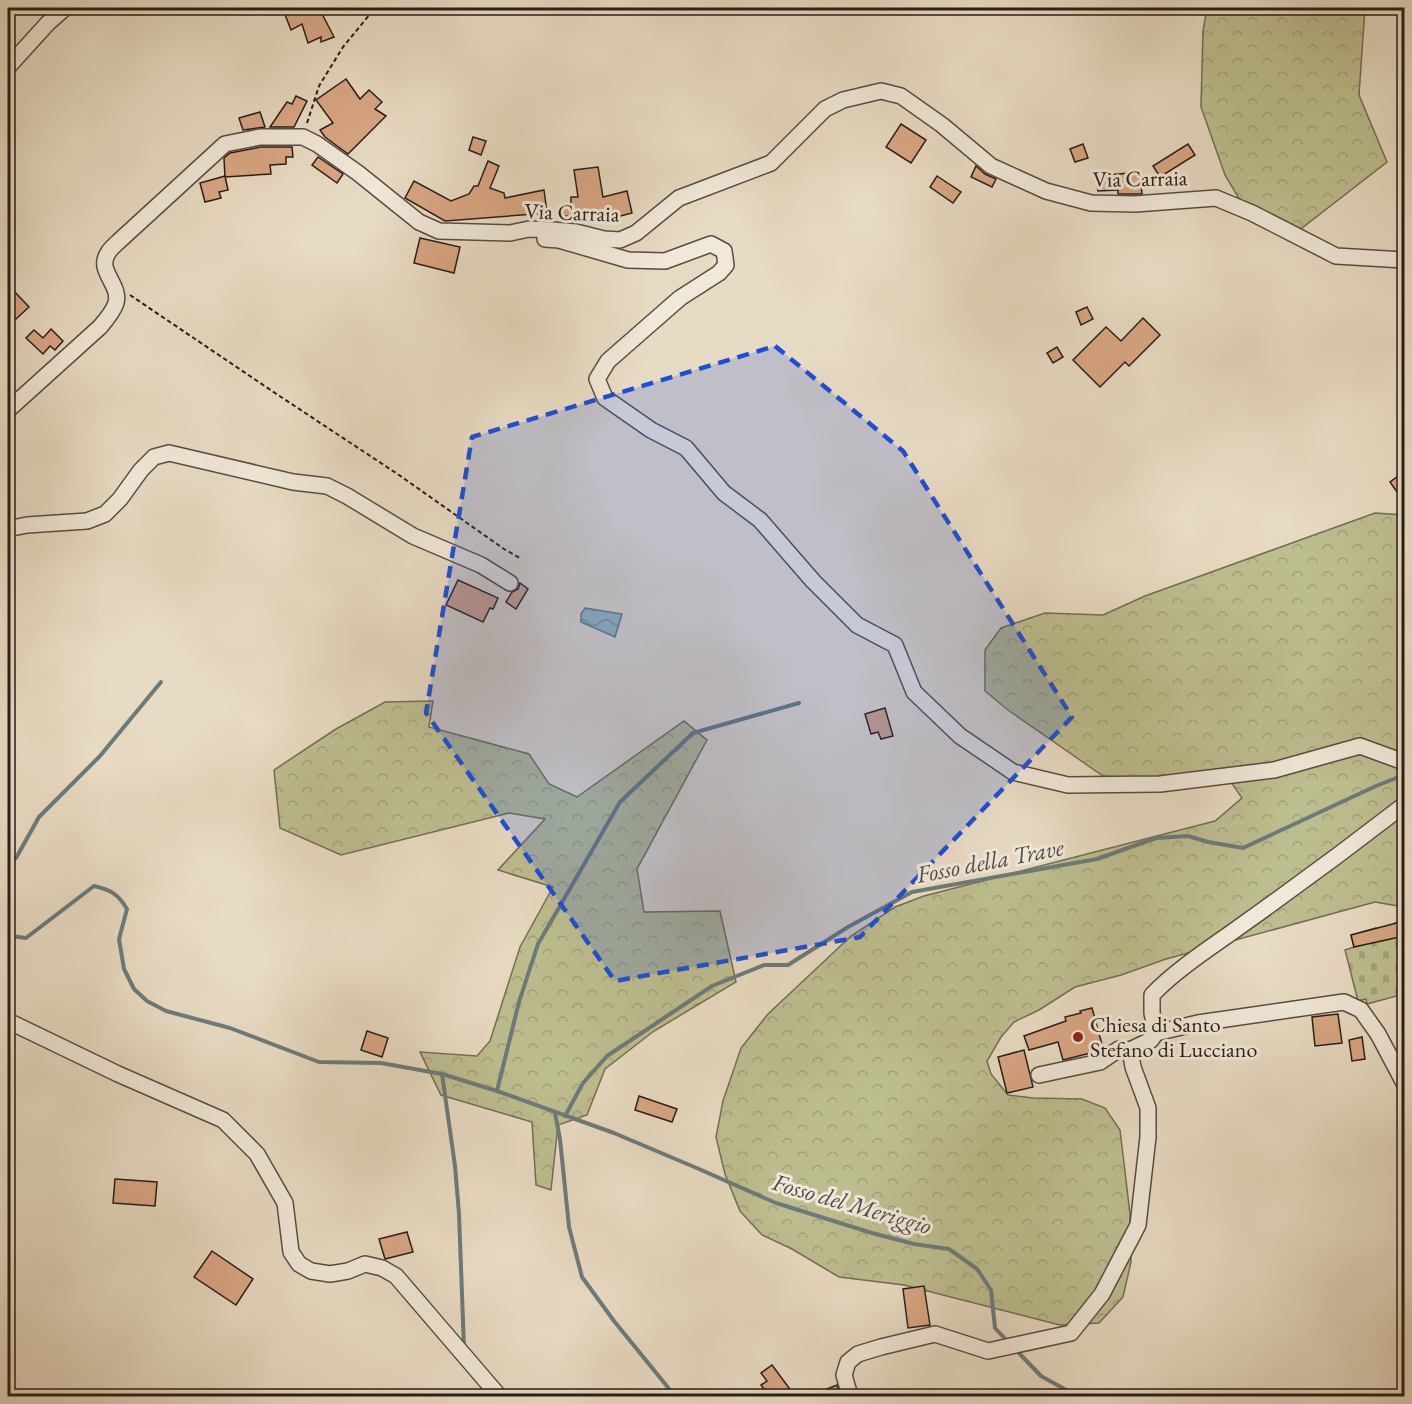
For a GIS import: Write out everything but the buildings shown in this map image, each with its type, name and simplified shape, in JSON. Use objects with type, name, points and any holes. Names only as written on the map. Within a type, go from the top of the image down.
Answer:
[{"type":"street","points":[[8,67],[48,23],[65,8]]},
{"type":"street","name":"Via Carraia","points":[[303,137],[317,144],[357,173],[419,222],[440,231],[510,233],[529,229],[552,230],[620,240],[636,234],[679,198],[771,164],[825,110],[843,100],[881,91],[902,96],[942,125],[991,166],[1046,191],[1090,203],[1135,204],[1216,198],[1252,213],[1336,256],[1404,260]]},
{"type":"street","points":[[8,410],[100,327],[112,312],[117,301],[116,291],[105,272],[104,263],[107,254],[214,153],[225,144],[260,137],[303,137]]},
{"type":"street","points":[[510,233],[529,238],[559,240],[628,260],[664,261],[711,244],[724,251],[726,265],[719,273],[680,298],[608,361],[597,380],[605,398],[651,430],[686,448],[724,493],[760,520],[813,581],[857,625],[895,645],[914,692],[960,736],[1013,772],[1068,785],[1160,784],[1274,770],[1360,746],[1404,762]]},
{"type":"street","points":[[9,528],[87,521],[105,514],[154,457],[170,453],[293,482],[327,486],[413,536],[481,565],[510,583]]},
{"type":"street","points":[[1156,1033],[1152,1013],[1152,995],[1161,985],[1351,847],[1404,805]]},
{"type":"street","points":[[1039,1076],[1100,1062],[1119,1049],[1130,1050],[1151,1040],[1156,1033],[1198,1023],[1344,1002],[1361,1010],[1378,1034],[1404,1083]]},
{"type":"street","points":[[8,1021],[118,1074],[223,1120],[257,1154],[285,1203],[291,1252],[299,1264],[311,1271],[330,1274],[348,1271],[365,1264],[382,1268],[396,1276],[499,1396]]},
{"type":"street","points":[[850,1396],[844,1375],[849,1362],[858,1354],[882,1347],[935,1334],[988,1351],[1071,1333],[1102,1294],[1138,1225],[1148,1137],[1148,1108],[1133,1067],[1130,1050]]},
{"type":"path","points":[[303,137],[319,86],[343,47],[375,8]]},
{"type":"path","points":[[116,291],[126,292],[135,297],[520,558]]},
{"type":"highlighted area","points":[[775,346],[903,451],[1072,717],[860,937],[615,981],[426,713],[472,437]]},
{"type":"green space","points":[[1207,8],[1365,8],[1359,95],[1387,162],[1298,231],[1241,202],[1225,175],[1201,107],[1203,31]]},
{"type":"green space","points":[[1375,513],[1404,515],[1404,907],[1375,902],[1166,959],[1121,975],[1075,987],[1039,1010],[1014,1022],[1001,1037],[987,1061],[991,1074],[1008,1095],[1082,1099],[1105,1108],[1120,1130],[1130,1214],[1131,1262],[1123,1297],[1099,1323],[1060,1325],[904,1285],[839,1277],[792,1249],[762,1235],[740,1211],[725,1174],[716,1137],[723,1101],[741,1048],[768,1014],[851,936],[895,907],[924,896],[1215,821],[1242,798],[1231,782],[1103,776],[1008,710],[985,691],[985,650],[1001,628],[1045,613],[1103,615],[1145,596]]},
{"type":"green space","points":[[433,701],[429,727],[529,754],[549,784],[577,797],[684,721],[707,740],[637,869],[644,912],[720,911],[736,982],[654,1031],[605,1069],[587,1115],[558,1125],[551,1190],[536,1185],[532,1122],[441,1095],[420,1052],[477,1056],[490,1041],[520,947],[553,887],[498,870],[545,819],[509,813],[341,855],[280,828],[274,770],[336,729],[385,702]]},
{"type":"green space","points":[[1404,920],[1404,994],[1367,1004],[1366,999],[1358,1001],[1345,950],[1354,947],[1351,935],[1376,928],[1381,941],[1398,937],[1395,923]]},
{"type":"water","points":[[585,608],[622,614],[615,637],[581,622],[581,614]]},
{"type":"waterway","points":[[8,863],[16,858],[39,817],[100,756],[161,682]]},
{"type":"waterway","points":[[497,1091],[519,1002],[538,944],[620,802],[693,733],[799,703]]},
{"type":"waterway","name":"Fosso della Trave","points":[[565,1116],[583,1083],[607,1056],[712,986],[764,965],[788,965],[848,927],[912,892],[1097,859],[1156,838],[1188,836],[1243,848],[1404,775]]},
{"type":"waterway","points":[[8,930],[11,936],[26,938],[94,886],[105,889],[114,893],[127,909],[119,939],[124,969],[134,989],[147,1001],[166,1011],[230,1028],[319,1062],[381,1063],[442,1074],[614,1133],[776,1203],[872,1233],[914,1244],[949,1249],[977,1269],[991,1290],[995,1328],[1009,1343]]},
{"type":"waterway","points":[[442,1074],[455,1166],[459,1214],[464,1348]]},
{"type":"waterway","points":[[555,1113],[569,1227],[582,1277],[674,1396]]},
{"type":"waterway","name":"Fosso del Meriggio","points":[[1016,1350],[1041,1376],[1077,1396]]},
{"type":"place","name":"Chiesa di Santo Stefano di Lucciano","points":[[1078,1037]]}]
